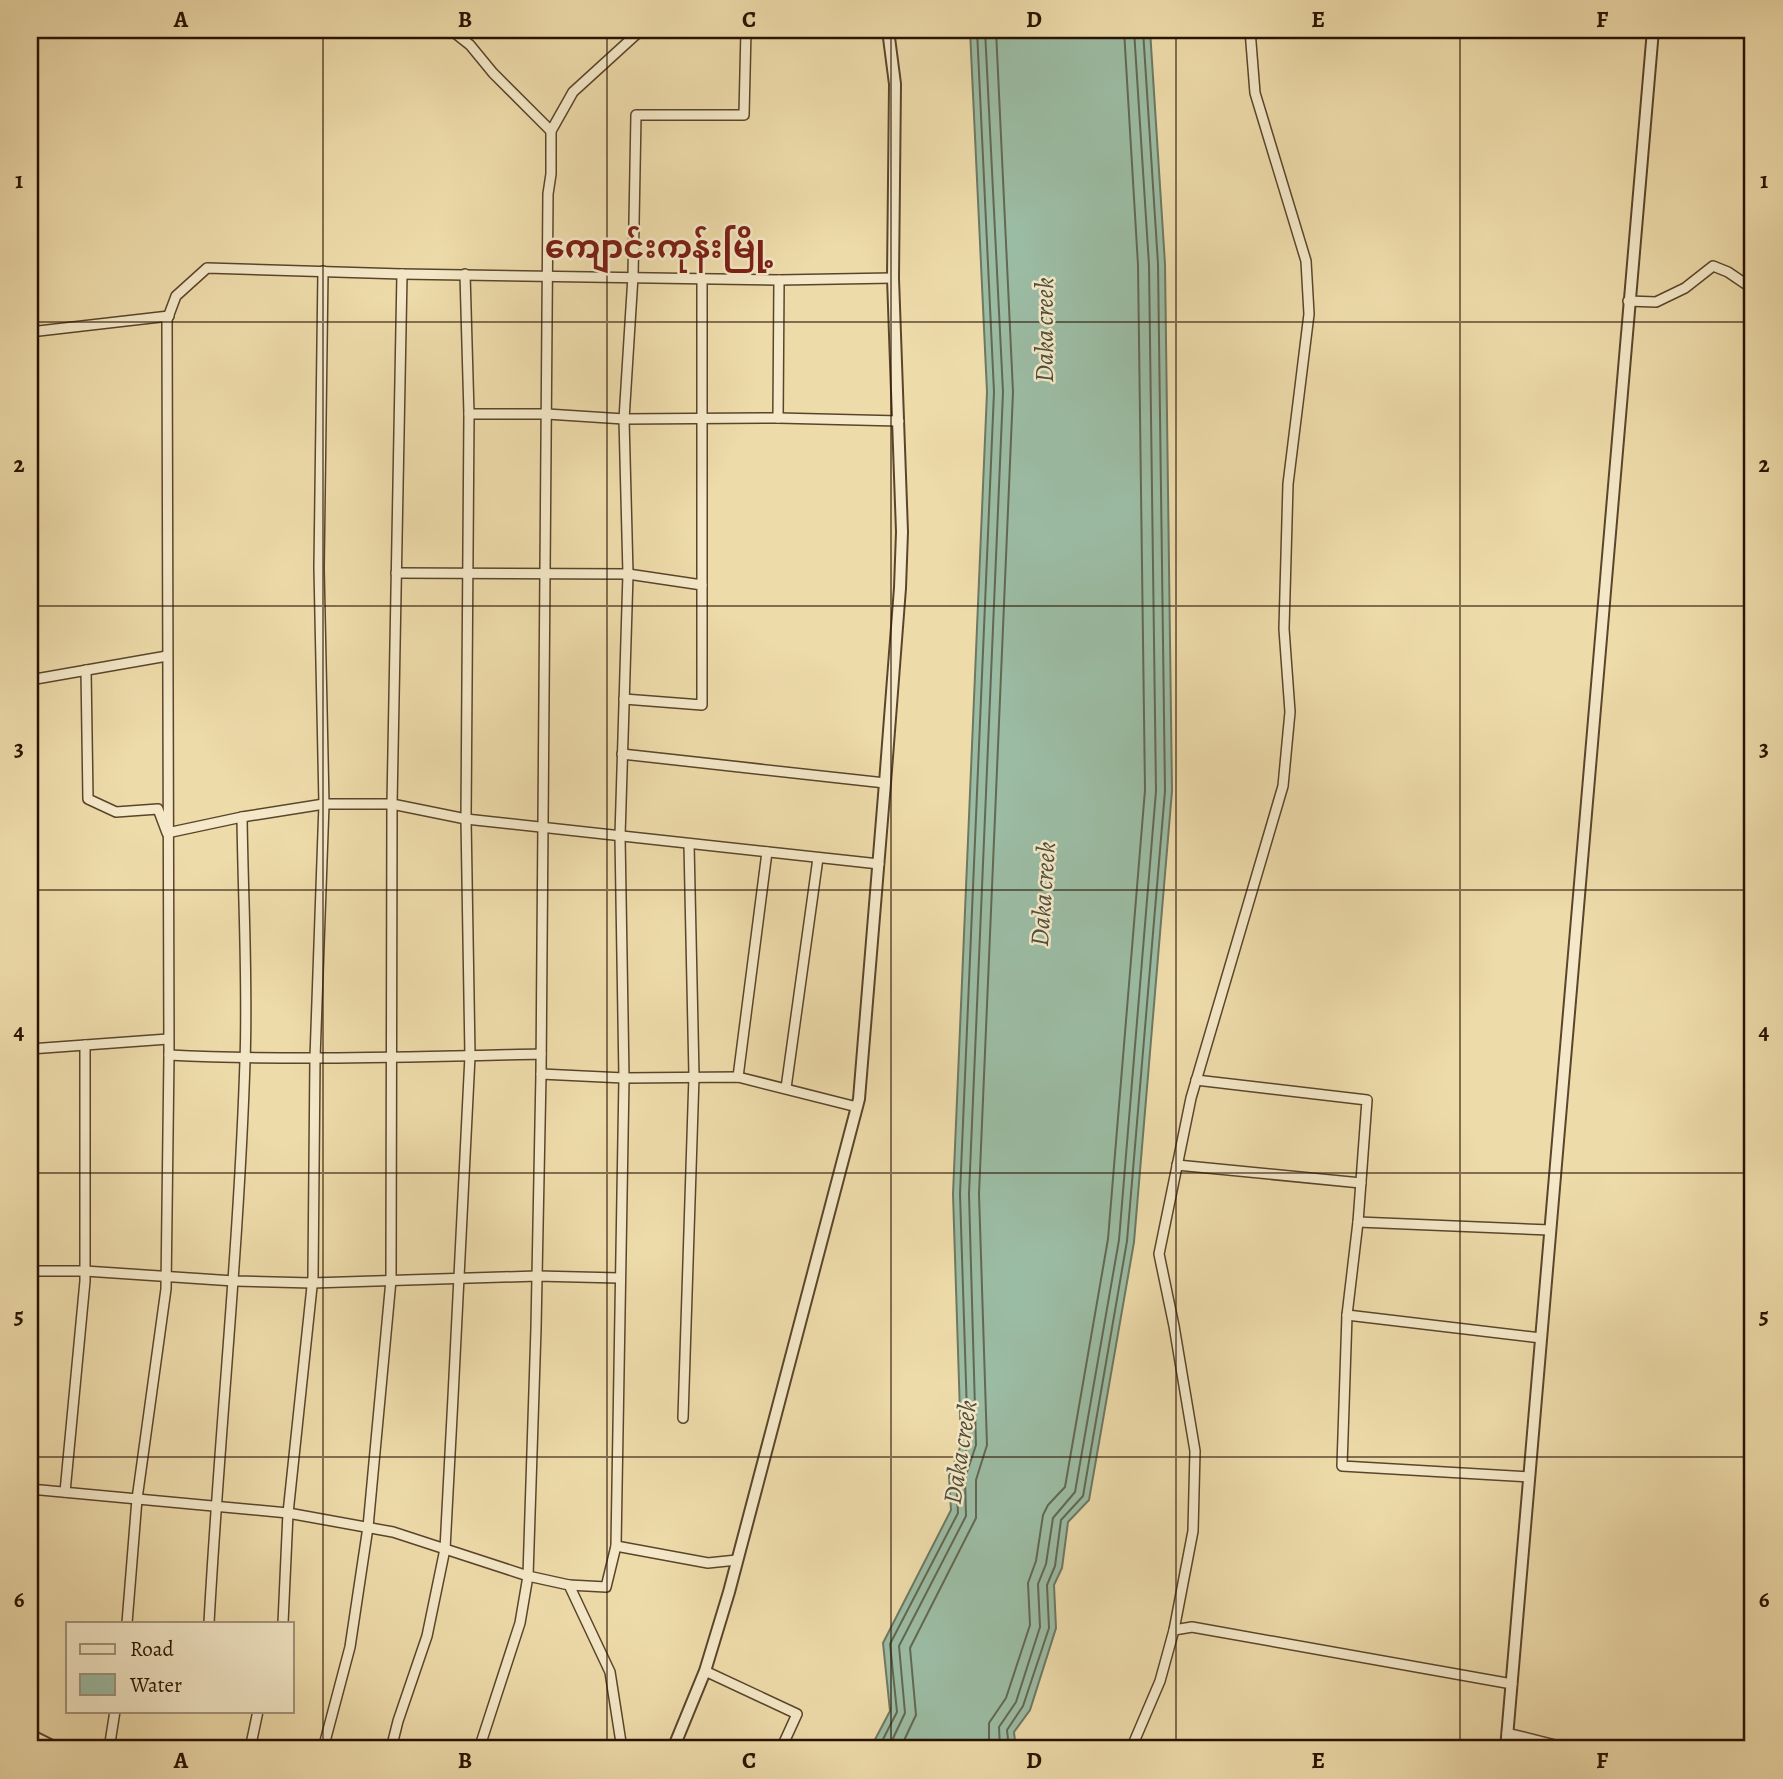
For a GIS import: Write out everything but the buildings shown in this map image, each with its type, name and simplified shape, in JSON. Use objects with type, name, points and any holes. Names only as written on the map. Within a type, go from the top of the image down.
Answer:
[{"type":"street","points":[[451,30],[470,45],[551,131]]},
{"type":"street","points":[[479,1749],[520,1623],[528,1576],[541,1074],[551,131],[573,92],[641,30]]},
{"type":"street","points":[[30,1489],[288,1513],[393,1532],[528,1576],[569,1585],[606,1587],[616,1546],[624,1077],[620,836],[628,574],[624,419],[633,276],[636,115],[744,114],[746,30]]},
{"type":"street","points":[[673,1749],[705,1671],[737,1560],[856,1107],[879,864],[902,532],[893,278],[895,85],[888,30]]},
{"type":"street","points":[[1131,1749],[1160,1681],[1174,1630],[1192,1531],[1195,1451],[1159,1254],[1196,1080],[1283,786],[1290,712],[1284,629],[1288,484],[1309,314],[1306,261],[1255,93],[1250,30]]},
{"type":"street","points":[[1506,1749],[1653,30]]},
{"type":"street","points":[[1628,301],[1656,302],[1685,288],[1713,266],[1728,272],[1753,289]]},
{"type":"street","points":[[127,1622],[137,1499],[166,1278],[169,1055],[169,316],[176,296],[207,268],[779,280],[893,278]]},
{"type":"street","points":[[282,1622],[288,1513],[312,1283],[315,1058],[324,804],[319,568],[323,271]]},
{"type":"street","points":[[323,1749],[350,1647],[368,1527],[391,1280],[392,804],[402,274]]},
{"type":"street","points":[[391,1749],[398,1720],[427,1636],[445,1549],[470,1056],[466,819],[469,414],[465,274]]},
{"type":"street","points":[[624,699],[702,705],[702,278]]},
{"type":"street","points":[[778,418],[779,280]]},
{"type":"street","points":[[30,301],[32,332],[169,316]]},
{"type":"street","points":[[469,414],[547,414],[624,419],[778,418],[899,421]]},
{"type":"street","points":[[396,573],[628,574],[702,585]]},
{"type":"street","points":[[30,680],[167,656]]},
{"type":"street","points":[[86,670],[88,799],[116,812],[158,808],[167,833]]},
{"type":"street","points":[[622,754],[885,783]]},
{"type":"street","points":[[167,833],[242,817],[324,804],[392,804],[466,819],[879,864]]},
{"type":"street","points":[[209,1622],[215,1506],[234,1281],[246,1058],[242,817]]},
{"type":"street","points":[[683,1418],[694,1076],[689,844]]},
{"type":"street","points":[[738,1077],[767,852]]},
{"type":"street","points":[[786,1088],[818,858]]},
{"type":"street","points":[[30,1049],[168,1039]]},
{"type":"street","points":[[65,1492],[85,1271],[85,1045]]},
{"type":"street","points":[[169,1055],[393,1058],[541,1054]]},
{"type":"street","points":[[541,1074],[738,1077],[856,1107]]},
{"type":"street","points":[[1196,1080],[1367,1100],[1359,1222],[1347,1315],[1342,1466],[1529,1477]]},
{"type":"street","points":[[1177,1165],[1361,1183]]},
{"type":"street","points":[[1359,1222],[1550,1230]]},
{"type":"street","points":[[30,1271],[85,1271],[166,1278],[312,1283],[537,1276],[619,1278]]},
{"type":"street","points":[[1347,1315],[1541,1338]]},
{"type":"street","points":[[616,1546],[708,1563],[737,1560]]},
{"type":"street","points":[[569,1585],[610,1672],[622,1749]]},
{"type":"street","points":[[1174,1630],[1192,1627],[1512,1684]]},
{"type":"street","points":[[705,1671],[797,1714],[781,1749]]},
{"type":"street","points":[[109,1749],[115,1712]]},
{"type":"street","points":[[250,1749],[258,1712]]},
{"type":"street","points":[[1507,1733],[1571,1749]]},
{"type":"street","points":[[30,1735],[58,1749]]},
{"type":"water","name":"Daka creek","points":[[970,30],[1150,30],[1165,264],[1172,791],[1134,1242],[1089,1500],[1068,1522],[1062,1568],[1054,1585],[1056,1628],[1030,1710],[1014,1732],[1016,1749],[870,1749],[890,1711],[883,1643],[951,1510],[949,1476],[961,1445],[953,1194],[987,392]]},
{"type":"district","name":"ကျောင်းကုန်းမြို့","points":[[659,247]]}]
